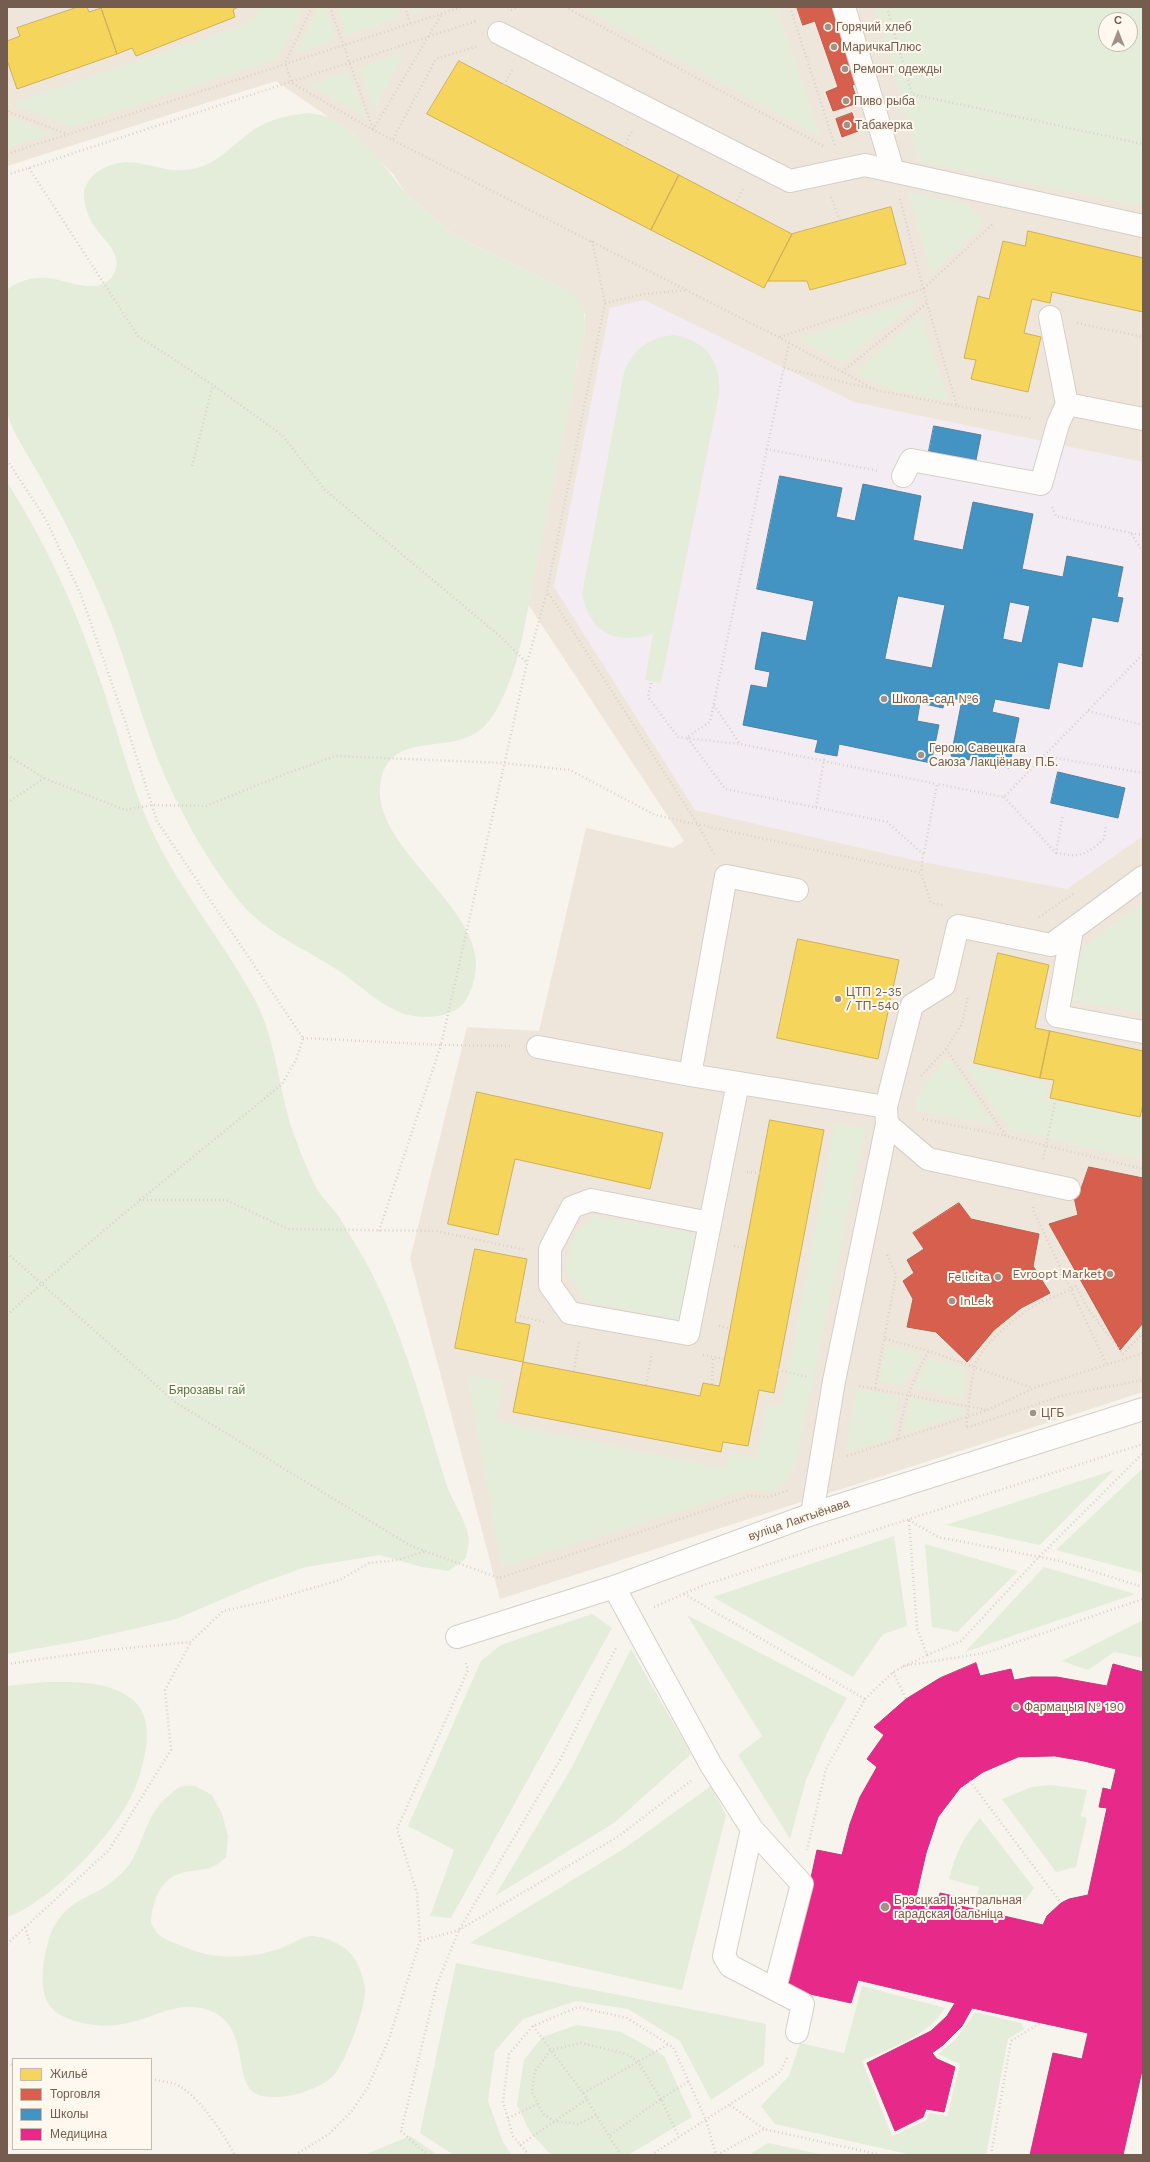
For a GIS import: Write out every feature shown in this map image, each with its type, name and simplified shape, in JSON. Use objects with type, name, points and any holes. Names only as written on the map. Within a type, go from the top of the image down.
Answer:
[{"type":"street","points":[[844,7],[893,171]]},
{"type":"street","points":[[499,33],[790,181],[865,165],[1143,226]]},
{"type":"street","points":[[903,476],[911,460],[1041,484],[1058,424],[1067,404],[1050,317]]},
{"type":"street","points":[[1067,404],[1143,420]]},
{"type":"street","points":[[690,1075],[726,876],[797,890]]},
{"type":"street","points":[[812,1514],[834,1381],[886,1116],[912,1005],[944,985],[958,926],[1051,945],[1143,877]]},
{"type":"street","points":[[1072,930],[1057,1016],[1143,1032]]},
{"type":"street","points":[[538,1047],[738,1083],[886,1116],[928,1159],[1069,1189]]},
{"type":"street","points":[[710,1223],[591,1200],[572,1207],[550,1249],[550,1285],[570,1314],[688,1334],[738,1083]]},
{"type":"street","name":"вуліца Лактыёнава","points":[[457,1637],[614,1587],[812,1514],[1143,1409]]},
{"type":"street","points":[[614,1587],[711,1765],[752,1829],[802,1884],[775,1988]]},
{"type":"street","points":[[752,1829],[724,1956],[730,1966],[775,1988],[785,1996],[803,2004],[797,2032]]},
{"type":"path","points":[[312,7],[285,63],[292,83],[374,130],[688,290],[876,390]]},
{"type":"path","points":[[330,7],[374,130]]},
{"type":"path","points":[[405,7],[410,23]]},
{"type":"path","points":[[7,154],[462,7]]},
{"type":"path","points":[[504,12],[519,7]]},
{"type":"path","points":[[565,7],[838,154],[865,165]]},
{"type":"path","points":[[790,7],[838,154]]},
{"type":"path","points":[[887,7],[912,94],[1143,144]]},
{"type":"path","points":[[374,130],[427,37],[442,14]]},
{"type":"path","points":[[7,175],[292,83],[482,19]]},
{"type":"path","points":[[393,139],[436,59],[478,46]]},
{"type":"path","points":[[504,85],[515,64]]},
{"type":"path","points":[[7,107],[8,113],[68,134]]},
{"type":"path","points":[[624,147],[635,126]]},
{"type":"path","points":[[29,168],[138,336],[213,385],[282,435],[325,490],[501,637],[527,663]]},
{"type":"path","points":[[893,171],[926,303],[957,406]]},
{"type":"path","points":[[735,204],[746,183]]},
{"type":"path","points":[[831,195],[840,221]]},
{"type":"path","points":[[780,338],[923,289],[994,223]]},
{"type":"path","points":[[379,1230],[441,1045],[527,663],[547,591],[606,303],[592,241]]},
{"type":"path","points":[[606,303],[644,294],[688,290]]},
{"type":"path","points":[[842,372],[926,303]]},
{"type":"path","points":[[1050,317],[1143,337]]},
{"type":"path","points":[[687,738],[710,722],[789,343]]},
{"type":"path","points":[[784,368],[876,390],[1058,424]]},
{"type":"path","points":[[192,466],[213,385]]},
{"type":"path","points":[[766,449],[903,476]]},
{"type":"path","points":[[7,460],[45,518],[81,595],[125,721],[157,821],[303,1038]]},
{"type":"path","points":[[1041,484],[1056,516],[1143,535]]},
{"type":"path","points":[[1131,533],[1143,552]]},
{"type":"path","points":[[547,591],[697,823],[726,876]]},
{"type":"path","points":[[1004,797],[1143,654]]},
{"type":"path","points":[[651,683],[648,697],[678,737],[740,744],[1004,797],[1056,853],[1069,856],[1088,853],[1104,839],[1106,824]]},
{"type":"path","points":[[714,704],[740,744]]},
{"type":"path","points":[[1088,711],[1143,725]]},
{"type":"path","points":[[687,738],[725,789],[888,822],[923,854]]},
{"type":"path","points":[[816,808],[825,754]]},
{"type":"path","points":[[7,755],[44,778],[125,810],[152,805],[206,806],[285,774],[336,756],[504,763],[570,770],[655,815],[921,873]]},
{"type":"path","points":[[1043,756],[1143,773]]},
{"type":"path","points":[[7,803],[44,778]]},
{"type":"path","points":[[931,903],[921,873],[923,854],[937,784]]},
{"type":"path","points":[[1056,853],[1063,814]]},
{"type":"path","points":[[303,1038],[441,1045],[538,1047]]},
{"type":"path","points":[[7,1315],[139,1200],[282,1084],[296,1060],[303,1038]]},
{"type":"path","points":[[946,1049],[1006,1136]]},
{"type":"path","points":[[1056,1098],[1045,1145],[1033,1210],[1106,1363]]},
{"type":"path","points":[[922,1119],[1006,1136],[1143,1169]]},
{"type":"path","points":[[747,1172],[760,1173]]},
{"type":"path","points":[[139,1200],[226,1200],[288,1229],[436,1232],[529,1251]]},
{"type":"path","points":[[734,1246],[745,1248]]},
{"type":"path","points":[[7,1252],[174,1402],[411,1546],[499,1578]]},
{"type":"path","points":[[1143,1333],[1123,1354],[1088,1309],[1076,1286],[1037,1305],[999,1333],[978,1358],[968,1406],[966,1428],[1064,1395],[1143,1380]]},
{"type":"path","points":[[516,1315],[545,1322]]},
{"type":"path","points":[[719,1326],[730,1329]]},
{"type":"path","points":[[574,1371],[580,1337]]},
{"type":"path","points":[[885,1339],[929,1351],[1034,1388]]},
{"type":"path","points":[[646,1385],[652,1351]]},
{"type":"path","points":[[898,1439],[901,1415],[907,1394],[917,1371],[929,1351]]},
{"type":"path","points":[[712,1384],[713,1357]]},
{"type":"path","points":[[778,1370],[988,1410]]},
{"type":"path","points":[[430,2155],[417,2146],[401,2131],[437,1984],[459,1930],[560,1760],[631,1618],[704,1585],[1143,1444]]},
{"type":"path","points":[[802,1884],[809,1834],[826,1769],[866,1699],[893,1672],[926,1655],[961,1641],[1038,1558],[1143,1453]]},
{"type":"path","points":[[909,1520],[938,1537],[1038,1558],[1060,1561],[1143,1587]]},
{"type":"path","points":[[909,1520],[917,1628],[926,1655]]},
{"type":"path","points":[[7,1944],[110,1850],[171,1750],[165,1690],[191,1642],[223,1612],[268,1601],[340,1580],[369,1563],[398,1560],[426,1551]]},
{"type":"path","points":[[684,1593],[866,1699]]},
{"type":"path","points":[[903,1666],[985,1653],[1143,1599]]},
{"type":"path","points":[[295,2155],[329,2134],[351,2112],[367,2089],[389,2039],[420,1941],[417,1893],[397,1829],[468,1670],[457,1637]]},
{"type":"path","points":[[7,1664],[97,1651],[191,1642]]},
{"type":"path","points":[[893,1672],[906,1699]]},
{"type":"path","points":[[420,1941],[459,1930],[619,1836],[711,1765]]},
{"type":"path","points":[[970,1781],[1061,1903]]},
{"type":"path","points":[[25,1927],[30,1943]]},
{"type":"path","points":[[529,2155],[513,2136],[503,2102],[509,2054],[533,2026],[578,2007],[627,2018],[673,2047],[706,2120],[717,2155],[764,2129]]},
{"type":"path","points":[[991,2155],[1011,2042],[1042,2022]]},
{"type":"path","points":[[533,2026],[583,2093],[621,2155]]},
{"type":"path","points":[[651,2155],[780,2072],[785,2066],[797,2032]]},
{"type":"path","points":[[596,2115],[579,2124],[554,2121],[543,2114],[532,2092],[535,2071],[551,2050],[581,2043],[627,2054],[638,2062],[661,2099],[679,2137]]},
{"type":"path","points":[[583,2093],[669,2044]]},
{"type":"path","points":[[152,2079],[176,2085],[193,2097],[221,2133],[235,2155]]},
{"type":"path","points":[[609,2136],[688,2081]]},
{"type":"path","points":[[520,2145],[587,2099]]},
{"type":"path","points":[[508,2118],[538,2104]]},
{"type":"path","points":[[730,2105],[764,2129],[881,2155]]},
{"type":"shaded area","points":[[7,7],[1143,7],[1143,1392],[500,1599],[410,1259],[467,1027],[539,1031],[586,828],[673,848],[684,841],[528,604],[585,330],[585,314],[567,290],[455,236],[407,195],[393,174],[355,135],[276,81],[7,166]]},
{"type":"shaded area","name":"Школа-сад №6","points":[[644,300],[854,402],[1143,462],[1143,836],[1067,889],[922,862],[695,810],[554,587],[610,308]]},
{"type":"green space","points":[[264,7],[304,7],[277,59],[71,127],[12,103],[242,26]]},
{"type":"green space","points":[[318,7],[326,7],[336,39],[296,54]]},
{"type":"green space","points":[[337,7],[398,7],[401,17],[347,35]]},
{"type":"green space","points":[[412,7],[435,7],[414,14]]},
{"type":"green space","points":[[580,7],[776,7],[820,136]]},
{"type":"green space","points":[[875,7],[1143,7],[1143,206],[919,161]]},
{"type":"green space","points":[[404,52],[373,112],[359,68]]},
{"type":"green space","points":[[349,71],[365,117],[310,85]]},
{"type":"green space","points":[[309,113],[330,117],[355,135],[375,154],[407,195],[455,236],[567,290],[577,299],[584,312],[585,330],[523,636],[508,686],[495,712],[481,729],[469,737],[410,749],[397,754],[387,764],[381,780],[382,806],[393,831],[410,856],[451,906],[467,932],[476,957],[473,984],[465,1002],[456,1010],[437,1016],[413,1016],[402,1013],[372,996],[324,961],[279,935],[265,925],[252,915],[229,889],[209,860],[191,829],[168,783],[158,760],[110,619],[87,566],[38,473],[24,450],[9,419],[7,411],[7,290],[21,282],[42,278],[80,285],[97,286],[111,278],[115,270],[117,263],[113,250],[94,226],[85,205],[84,191],[87,183],[93,175],[109,166],[131,162],[173,170],[197,168],[217,159],[252,131],[262,125],[285,117]]},
{"type":"green space","points":[[14,117],[52,134],[7,148],[7,120]]},
{"type":"green space","points":[[909,193],[970,205],[984,222],[931,275]]},
{"type":"green space","points":[[912,300],[916,303],[843,363],[798,339]]},
{"type":"green space","points":[[921,315],[948,401],[888,388],[854,372]]},
{"type":"green space","points":[[675,335],[696,343],[704,348],[710,355],[718,372],[719,394],[661,683],[645,680],[653,634],[627,638],[616,637],[607,633],[598,627],[591,619],[582,594],[624,372],[633,356],[644,345],[657,338]]},
{"type":"green space","name":"Бярозавы гай","points":[[7,482],[48,553],[71,603],[91,654],[145,815],[156,839],[182,886],[241,975],[262,1015],[273,1050],[290,1122],[311,1177],[319,1193],[339,1217],[362,1255],[393,1319],[421,1399],[447,1487],[466,1527],[469,1537],[466,1558],[449,1571],[422,1567],[380,1555],[306,1567],[258,1584],[176,1619],[85,1640],[7,1654]]},
{"type":"green space","points":[[1143,903],[1142,1011],[1072,1000],[1083,947]]},
{"type":"green space","points":[[947,1056],[993,1124],[915,1110],[919,1093]]},
{"type":"green space","points":[[964,1064],[1049,1083],[1044,1098],[1143,1118],[1143,1160],[1010,1129]]},
{"type":"green space","points":[[835,1123],[865,1129],[794,1469],[785,1483],[776,1490],[771,1491],[749,1489],[502,1567],[467,1374],[503,1382],[496,1421],[723,1469],[730,1453],[757,1458],[767,1406],[782,1406]]},
{"type":"green space","points":[[595,1216],[699,1235],[681,1320],[585,1301],[566,1271],[573,1237]]},
{"type":"green space","points":[[887,1345],[921,1353],[904,1386],[880,1381]]},
{"type":"green space","points":[[929,1358],[966,1368],[964,1398],[914,1388]]},
{"type":"green space","points":[[857,1389],[899,1396],[893,1438],[850,1451],[846,1447]]},
{"type":"green space","points":[[910,1398],[965,1409],[964,1414],[903,1434]]},
{"type":"green space","points":[[1143,1468],[1143,1573],[1056,1550]]},
{"type":"green space","points":[[1114,1470],[1040,1545],[946,1525]]},
{"type":"green space","points":[[894,1536],[907,1626],[883,1634],[853,1677],[713,1597]]},
{"type":"green space","points":[[925,1544],[1018,1571],[957,1632],[932,1627]]},
{"type":"green space","points":[[1044,1567],[1135,1594],[965,1652]]},
{"type":"green space","points":[[592,1614],[612,1628],[451,1918],[430,1916],[454,1850],[408,1826],[481,1661],[501,1645]]},
{"type":"green space","points":[[687,1615],[847,1698],[827,1733],[806,1780],[790,1839],[738,1755],[762,1736]]},
{"type":"green space","points":[[1143,1620],[1143,1658],[1114,1652],[1088,1670],[1062,1661]]},
{"type":"green space","points":[[631,1649],[691,1754],[614,1823],[495,1896],[572,1767]]},
{"type":"green space","points":[[45,1682],[69,1682],[106,1686],[118,1690],[128,1696],[140,1708],[145,1719],[147,1731],[146,1747],[137,1783],[129,1801],[101,1841],[64,1880],[25,1909],[7,1917],[7,1686]]},
{"type":"green space","points":[[1051,1785],[1087,1790],[1081,1816],[1087,1818],[1076,1867],[1056,1872],[1002,1799],[1032,1787]]},
{"type":"green space","points":[[195,1786],[212,1795],[222,1814],[228,1836],[226,1857],[221,1862],[210,1868],[181,1873],[173,1876],[167,1881],[158,1893],[153,1908],[151,1923],[158,1934],[168,1940],[202,1953],[227,1957],[265,1953],[283,1948],[303,1938],[316,1936],[328,1939],[348,1951],[356,1962],[363,1978],[365,1995],[363,2006],[350,2046],[339,2068],[327,2081],[319,2086],[298,2094],[267,2097],[259,2095],[250,2089],[245,2079],[236,2040],[230,2027],[220,2017],[205,2009],[195,2007],[177,2008],[126,2023],[110,2026],[99,2026],[74,2021],[63,2017],[49,2004],[45,1996],[43,1974],[46,1948],[58,1920],[71,1906],[103,1888],[117,1878],[129,1865],[151,1818],[163,1801],[179,1787]]},
{"type":"green space","points":[[711,1786],[726,1815],[682,1990],[470,1943],[625,1848]]},
{"type":"green space","points":[[980,1818],[1034,1888],[1021,1906],[977,1896],[979,1887],[949,1879],[960,1847]]},
{"type":"green space","points":[[456,1963],[766,2024],[764,2065],[711,2100],[680,2041],[628,2009],[576,2001],[523,2019],[495,2051],[488,2101],[503,2142],[512,2155],[454,2155],[420,2133]]},
{"type":"green space","points":[[862,1986],[945,2008],[938,2018],[919,2034],[897,2046],[862,2061],[892,2136],[927,2120],[929,2113],[947,2116],[960,2064],[938,2054],[956,2039],[975,2012],[1021,2023],[1024,2029],[1008,2039],[986,2155],[912,2155],[775,2124],[761,2106],[789,2076],[800,2043],[844,2053]]},
{"type":"green space","points":[[577,2025],[621,2032],[664,2056],[692,2117],[628,2155],[551,2155],[530,2132],[517,2105],[524,2060],[542,2037]]},
{"type":"green space","points":[[410,2136],[438,2155],[364,2155]]},
{"type":"green space","points":[[768,2143],[824,2155],[749,2155]]},
{"type":"building: Жильё","points":[[78,7],[87,7],[89,12],[101,8],[117,54],[17,89],[7,60],[7,41],[20,36],[17,28]]},
{"type":"building: Жильё","points":[[238,7],[233,10],[235,17],[136,56],[132,48],[117,54],[101,8]]},
{"type":"building: Жильё","points":[[459,61],[679,175],[651,230],[427,114]]},
{"type":"building: Жильё","points":[[679,175],[792,234],[764,288],[651,230]]},
{"type":"building: Жильё","points":[[891,207],[906,264],[810,290],[807,281],[768,281],[792,234]]},
{"type":"building: Жильё","points":[[1028,231],[1143,258],[1143,312],[1052,292],[1050,303],[1032,299],[1024,333],[1041,337],[1028,392],[971,379],[976,360],[964,358],[978,296],[989,299],[1003,241],[1025,246]]},
{"type":"building: Жильё","name":"ЦТП 2-35 / ТП-540","points":[[798,939],[899,960],[878,1059],[777,1038]]},
{"type":"building: Жильё","points":[[998,953],[1049,965],[1035,1028],[1050,1031],[1040,1078],[974,1063]]},
{"type":"building: Жильё","points":[[1050,1031],[1143,1051],[1143,1104],[1140,1117],[1050,1098],[1054,1080],[1040,1078]]},
{"type":"building: Жильё","points":[[477,1092],[663,1133],[650,1189],[515,1159],[498,1235],[448,1224]]},
{"type":"building: Жильё","points":[[770,1120],[824,1130],[774,1393],[759,1390],[748,1446],[723,1442],[721,1452],[513,1412],[523,1362],[700,1396],[703,1383],[719,1386]]},
{"type":"building: Жильё","points":[[475,1249],[527,1259],[515,1322],[530,1325],[523,1362],[455,1348]]},
{"type":"building: Торговля","points":[[797,7],[831,7],[858,83],[852,85],[858,103],[833,111],[826,92],[838,87],[815,21],[803,25]]},
{"type":"building: Торговля","name":"Табакерка","points":[[852,113],[858,131],[842,137],[836,119]]},
{"type":"building: Торговля","name":"Evroopt Market","points":[[1089,1167],[1143,1178],[1143,1323],[1120,1350],[1049,1224],[1078,1215],[1073,1193],[1080,1191]]},
{"type":"building: Торговля","points":[[959,1203],[971,1219],[1039,1234],[1033,1266],[1050,1293],[1021,1308],[994,1330],[967,1362],[936,1332],[907,1327],[913,1299],[903,1281],[914,1273],[907,1260],[924,1249],[913,1233]]},
{"type":"building: Школы","points":[[934,426],[981,435],[976,460],[929,451]]},
{"type":"building: Школы","points":[[780,476],[842,488],[836,517],[855,521],[863,484],[921,496],[913,540],[963,550],[973,502],[1033,514],[1022,569],[1063,577],[1067,556],[1123,567],[1117,597],[1123,598],[1118,622],[1092,617],[1082,667],[1058,662],[1049,709],[995,699],[992,712],[1019,718],[1009,768],[951,756],[962,700],[945,697],[943,708],[920,703],[917,721],[939,725],[931,763],[839,744],[837,756],[815,752],[818,740],[743,725],[751,685],[767,688],[770,672],[755,669],[762,632],[806,641],[814,601],[757,589]],"holes":[[[898,596],[945,605],[932,668],[885,659]],[[1010,602],[1030,606],[1022,643],[1003,639]]]},
{"type":"building: Школы","points":[[1058,772],[1125,788],[1118,818],[1051,803]]},
{"type":"building: Медицина","name":"Брэсцкая цэнтральная гарадская бальніца","points":[[976,1663],[980,1676],[1011,1669],[1014,1680],[1031,1677],[1057,1677],[1107,1686],[1113,1664],[1143,1672],[1143,2066],[1123,2155],[1030,2155],[1053,2053],[1082,2059],[1088,2033],[972,2008],[962,2026],[943,2045],[932,2053],[937,2059],[955,2067],[944,2112],[926,2109],[923,2117],[895,2131],[867,2063],[931,2031],[947,2016],[955,2003],[858,1980],[851,2003],[787,1989],[817,1850],[842,1855],[850,1824],[860,1797],[877,1767],[867,1759],[884,1735],[874,1727],[906,1699],[940,1678]],"holes":[[[1055,1756],[1116,1769],[1111,1790],[1103,1788],[1099,1807],[1107,1808],[1088,1895],[1069,1899],[1061,1903],[1047,1916],[1043,1925],[956,1905],[958,1897],[940,1893],[938,1902],[916,1897],[926,1853],[938,1817],[960,1788],[983,1772],[1018,1757]]]},
{"type":"place","name":"Горячий хлеб","points":[[828,27]]},
{"type":"place","name":"МаричкаПлюс","points":[[834,47]]},
{"type":"place","name":"Ремонт одежды","points":[[845,69]]},
{"type":"place","name":"Пиво рыба","points":[[846,101]]},
{"type":"place","name":"Табакерка","points":[[847,125]]},
{"type":"place","name":"Школа-сад №6","points":[[884,699]]},
{"type":"place","name":"Герою Савецкага Саюза Лакціёнаву П.Б.","points":[[921,755]]},
{"type":"place","name":"ЦТП 2-35 / ТП-540","points":[[838,999]]},
{"type":"place","name":"Evroopt Market","points":[[1110,1274]]},
{"type":"place","name":"Felicita","points":[[998,1277]]},
{"type":"place","name":"InLek","points":[[952,1301]]},
{"type":"place","name":"ЦГБ","points":[[1033,1413]]},
{"type":"place","name":"Фармацыя № 190","points":[[1016,1707]]},
{"type":"place","name":"Брэсцкая цэнтральная гарадская бальніца","points":[[885,1907]]}]
